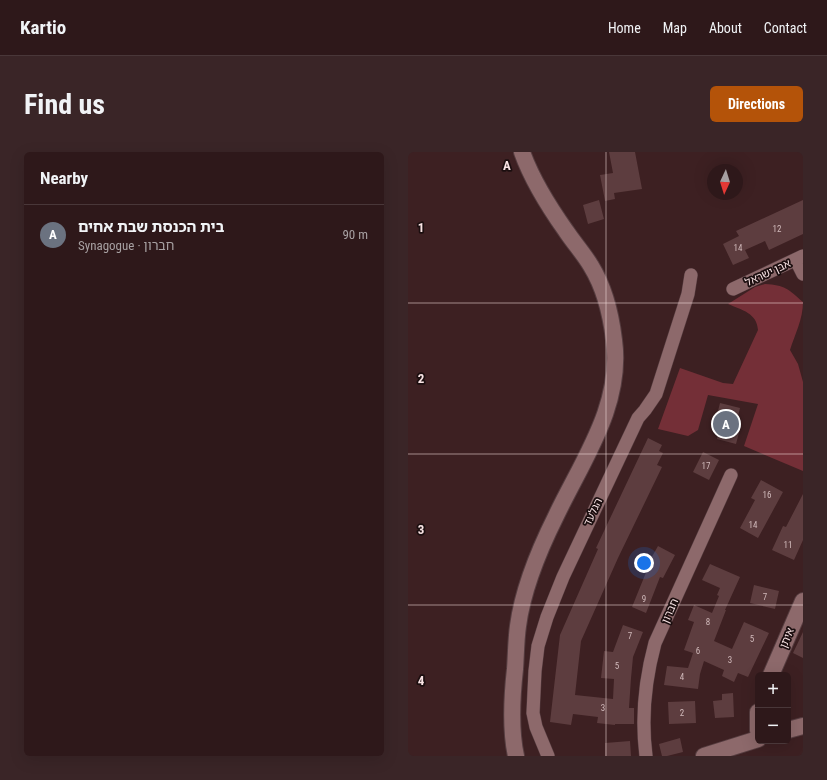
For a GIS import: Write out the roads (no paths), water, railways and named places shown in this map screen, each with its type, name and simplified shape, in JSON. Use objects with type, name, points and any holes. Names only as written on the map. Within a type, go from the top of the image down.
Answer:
[{"type":"street","points":[[516,756],[514,746],[512,689],[517,632],[523,601],[545,540],[556,515],[584,462],[602,422],[612,388],[615,358],[614,340],[610,318],[597,278],[591,265],[549,204],[522,152]]},
{"type":"street","points":[[800,258],[803,274]]},
{"type":"street","name":"אבן ישראל","points":[[733,289],[800,258]]},
{"type":"street","name":"הגלעד","points":[[548,756],[536,727],[533,713],[534,671],[538,646],[562,577],[638,418],[646,410],[656,394],[688,294],[691,275]]},
{"type":"street","name":"חברון","points":[[646,756],[643,712],[649,663],[655,642],[731,475]]},
{"type":"street","name":"איתן","points":[[772,672],[803,600]]},
{"type":"street","points":[[791,729],[803,726]]},
{"type":"street","points":[[704,756],[755,740]]},
{"type":"place","name":"בית הכנסת שבת אחים","points":[[726,424]]}]
